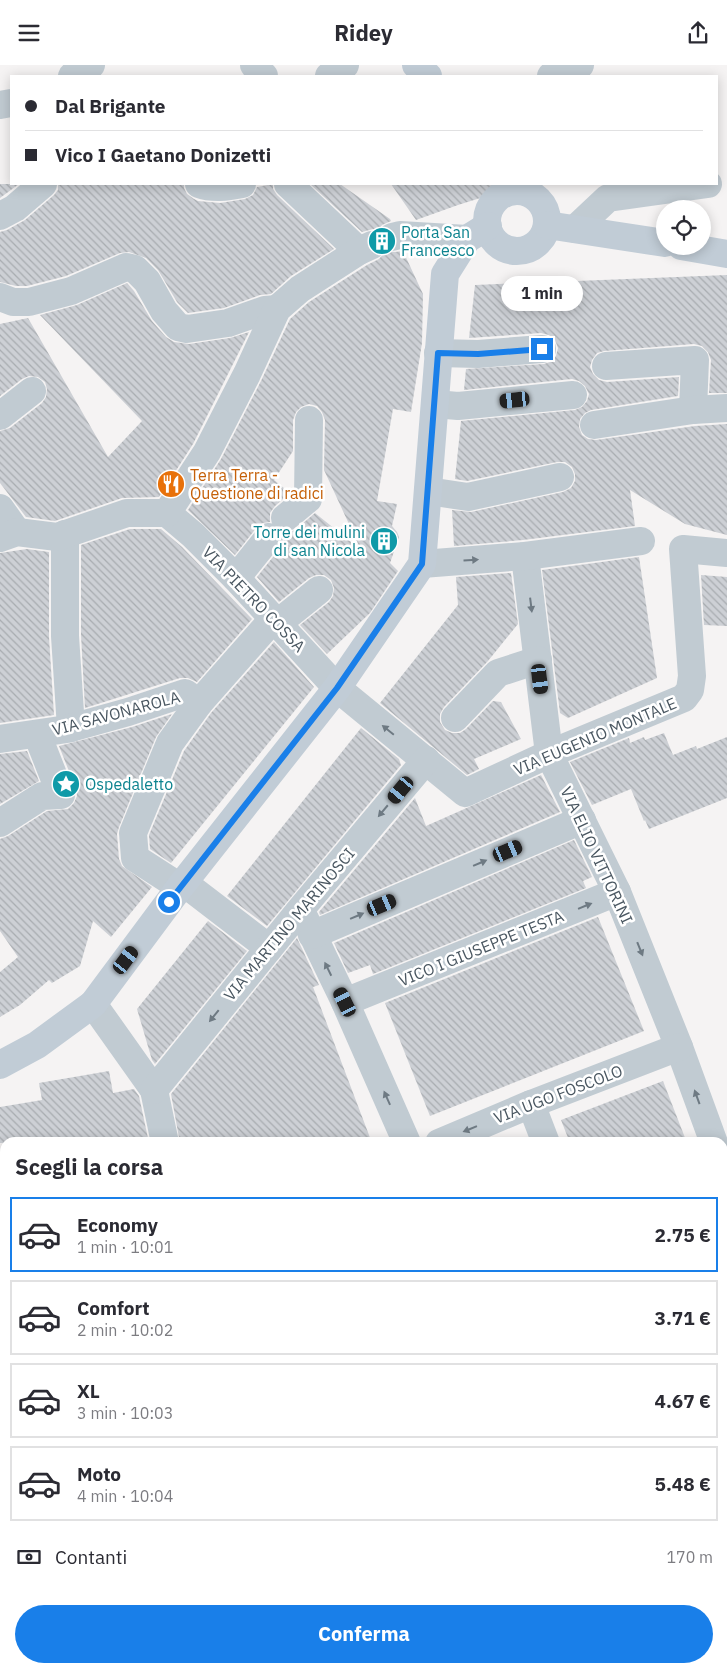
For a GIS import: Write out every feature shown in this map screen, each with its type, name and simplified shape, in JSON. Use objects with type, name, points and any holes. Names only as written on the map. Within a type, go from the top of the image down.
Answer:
[{"type":"street","points":[[74,75],[91,65]]},
{"type":"street","points":[[254,65],[263,75]]},
{"type":"street","points":[[330,75],[345,65]]},
{"type":"street","points":[[416,65],[427,75]]},
{"type":"street","points":[[554,75],[580,65]]},
{"type":"street","points":[[0,216],[16,208],[42,185]]},
{"type":"street","points":[[202,185],[207,187],[228,187],[237,185]]},
{"type":"street","points":[[289,185],[374,244]]},
{"type":"street","points":[[575,229],[608,198],[701,185]]},
{"type":"street","points":[[0,508],[8,535],[57,537],[128,513],[167,513],[207,452],[277,309],[300,289],[374,244],[400,235],[478,233],[491,234],[496,242],[504,247],[520,251],[534,245],[542,238],[547,225],[545,209],[539,200],[526,192],[507,188],[494,201],[488,217],[478,233],[445,274],[422,564],[337,688],[182,885],[93,1004],[37,1045],[0,1065]]},
{"type":"street","points":[[547,225],[656,242]]},
{"type":"street","points":[[711,251],[727,254]]},
{"type":"street","points":[[0,297],[13,302],[28,302],[71,291],[126,267],[135,269],[147,281],[164,311],[178,327],[186,329],[228,323],[265,310],[277,309]]},
{"type":"street","points":[[438,353],[478,354],[542,349]]},
{"type":"street","points":[[606,366],[695,360],[693,410]]},
{"type":"street","points":[[0,415],[32,391]]},
{"type":"street","points":[[435,403],[458,405],[573,395]]},
{"type":"street","points":[[594,425],[693,410],[727,408]]},
{"type":"street","points":[[236,578],[277,527],[308,499],[309,420]]},
{"type":"street","points":[[428,491],[468,497],[560,477]]},
{"type":"street","name":"VIA PIETRO COSSA","points":[[167,513],[193,535],[236,578],[337,688],[465,793]]},
{"type":"street","points":[[65,534],[65,636],[71,728]]},
{"type":"street","points":[[422,564],[525,556],[641,541]]},
{"type":"street","name":"VIA EUGENIO MONTALE","points":[[465,793],[549,754],[684,698],[690,690],[692,676],[683,549],[727,553]]},
{"type":"street","name":"VIA ELIO VITTORINI","points":[[525,556],[549,754],[617,893],[679,1047],[712,1137]]},
{"type":"street","points":[[269,948],[182,885],[135,858],[134,833],[170,743],[200,703],[276,621],[319,590]]},
{"type":"street","points":[[455,717],[498,673],[538,660]]},
{"type":"street","name":"VIA SAVONAROLA","points":[[0,739],[71,728],[186,693],[200,703]]},
{"type":"street","points":[[0,823],[42,796],[60,795],[37,734]]},
{"type":"street","name":"VIA MARTINO MARINOSCI","points":[[154,1090],[300,910],[426,760]]},
{"type":"street","points":[[312,935],[582,820]]},
{"type":"street","name":"VICO I GIUSEPPE TESTA","points":[[345,1002],[617,893]]},
{"type":"street","points":[[300,910],[345,1002],[405,1137]]},
{"type":"street","points":[[93,1004],[154,1090],[164,1137]]},
{"type":"street","name":"VIA UGO FOSCOLO","points":[[453,1137],[679,1047]]},
{"type":"street","points":[[531,1105],[544,1137]]},
{"type":"building","points":[[0,184],[18,185],[0,198]]},
{"type":"building","points":[[58,185],[184,185],[187,194],[198,201],[220,203],[245,199],[253,195],[257,187],[273,185],[277,195],[334,249],[291,276],[271,294],[260,295],[224,308],[188,313],[177,302],[158,270],[146,258],[129,252],[120,253],[66,276],[27,286],[16,286],[0,282],[0,232],[25,220],[58,190]]},
{"type":"building","points":[[311,185],[341,185],[391,221],[382,225],[378,231],[373,229],[362,232]]},
{"type":"building","points":[[392,185],[508,185],[509,189],[416,220]]},
{"type":"building","points":[[386,251],[403,251],[423,294],[422,343],[411,412],[393,409],[377,501],[397,504],[392,526],[399,537],[390,563],[398,571],[370,613],[327,654],[300,625],[329,602],[333,596],[334,588],[331,580],[324,575],[316,575],[309,578],[279,602],[257,577],[281,547],[284,533],[295,530],[315,513],[361,550],[324,470],[325,420],[317,406],[309,404],[301,407],[296,412],[293,420],[293,451],[274,480],[290,493],[270,513],[270,522],[263,523],[257,527],[235,555],[188,510],[221,459],[290,319],[309,302],[379,259]]},
{"type":"building","points":[[727,275],[727,393],[709,393],[711,360],[708,352],[702,346],[694,344],[604,351],[597,353],[590,367],[593,374],[599,380],[607,382],[679,377],[678,396],[591,410],[580,419],[579,427],[582,435],[588,439],[596,440],[695,426],[727,424],[727,535],[685,524],[630,490],[635,526],[523,540],[454,546],[452,510],[471,512],[563,492],[571,488],[575,481],[572,467],[565,462],[557,462],[467,481],[455,479],[461,421],[575,410],[582,407],[587,401],[589,394],[585,386],[579,381],[572,379],[464,390],[466,369],[544,364],[550,362],[556,356],[558,348],[555,340],[549,335],[541,333],[469,338],[475,285]]},
{"type":"building","points":[[127,283],[152,321],[166,337],[174,342],[189,344],[230,338],[249,332],[193,444],[159,497],[122,498],[55,521],[26,517],[0,483],[0,431],[10,428],[42,403],[46,397],[47,389],[45,382],[38,377],[29,376],[22,379],[0,396],[0,324],[28,318],[108,457],[142,421],[40,315],[77,305]]},
{"type":"building","points":[[130,529],[161,529],[182,547],[252,619],[197,682],[188,678],[180,678],[85,708],[81,635],[81,545]]},
{"type":"building","points":[[27,549],[49,552],[49,637],[54,715],[0,723],[0,553]]},
{"type":"building","points":[[639,557],[657,678],[568,718],[560,713],[542,570]]},
{"type":"building","points":[[511,573],[518,624],[488,661],[444,707],[440,714],[440,722],[445,730],[452,733],[460,733],[493,701],[501,702],[521,739],[474,759],[479,769],[467,775],[380,703],[458,605],[456,577]]},
{"type":"building","points":[[701,575],[727,577],[727,626],[704,625]]},
{"type":"building","points":[[274,642],[314,687],[171,863],[150,849],[149,835],[184,751],[211,713]]},
{"type":"building","points":[[172,714],[156,737],[117,834],[119,859],[122,866],[152,887],[111,937],[93,921],[80,966],[52,983],[49,980],[20,1005],[0,1017],[0,972],[18,957],[0,931],[0,839],[8,836],[47,811],[68,809],[74,803],[77,796],[76,789],[59,746],[132,727]]},
{"type":"building","points":[[361,728],[399,759],[401,765],[267,926],[227,896]]},
{"type":"building","points":[[664,733],[673,755],[696,746],[697,749],[727,737],[727,798],[649,829],[631,789],[592,805],[570,762],[629,738],[630,743],[644,737],[645,740]]},
{"type":"building","points":[[27,751],[39,781],[0,804],[0,754]]},
{"type":"building","points":[[541,775],[560,812],[320,915],[319,912],[415,798],[426,826]]},
{"type":"building","points":[[574,840],[592,877],[583,881],[586,888],[373,974],[370,965],[348,973],[334,943]]},
{"type":"building","points":[[598,917],[644,1031],[430,1116],[385,1003]]},
{"type":"building","points":[[208,921],[247,951],[155,1064],[152,1060],[137,1009]]},
{"type":"building","points":[[297,938],[319,985],[313,987],[370,1137],[179,1137],[171,1094]]},
{"type":"building","points":[[109,1071],[113,1093],[134,1089],[139,1096],[148,1137],[0,1137],[0,1107],[42,1100],[39,1083]]},
{"type":"building","points":[[663,1081],[685,1137],[568,1137],[561,1120]]},
{"type":"place","name":"Porta San Francesco","points":[[382,241]]},
{"type":"place","name":"Terra Terra - Questione di radici","points":[[171,484]]},
{"type":"place","name":"Torre dei mulini di san Nicola","points":[[384,541]]},
{"type":"place","name":"Ospedaletto","points":[[66,784]]},
{"type":"route","points":[[169,902],[337,688],[422,564],[438,353],[478,354],[542,349]]}]
